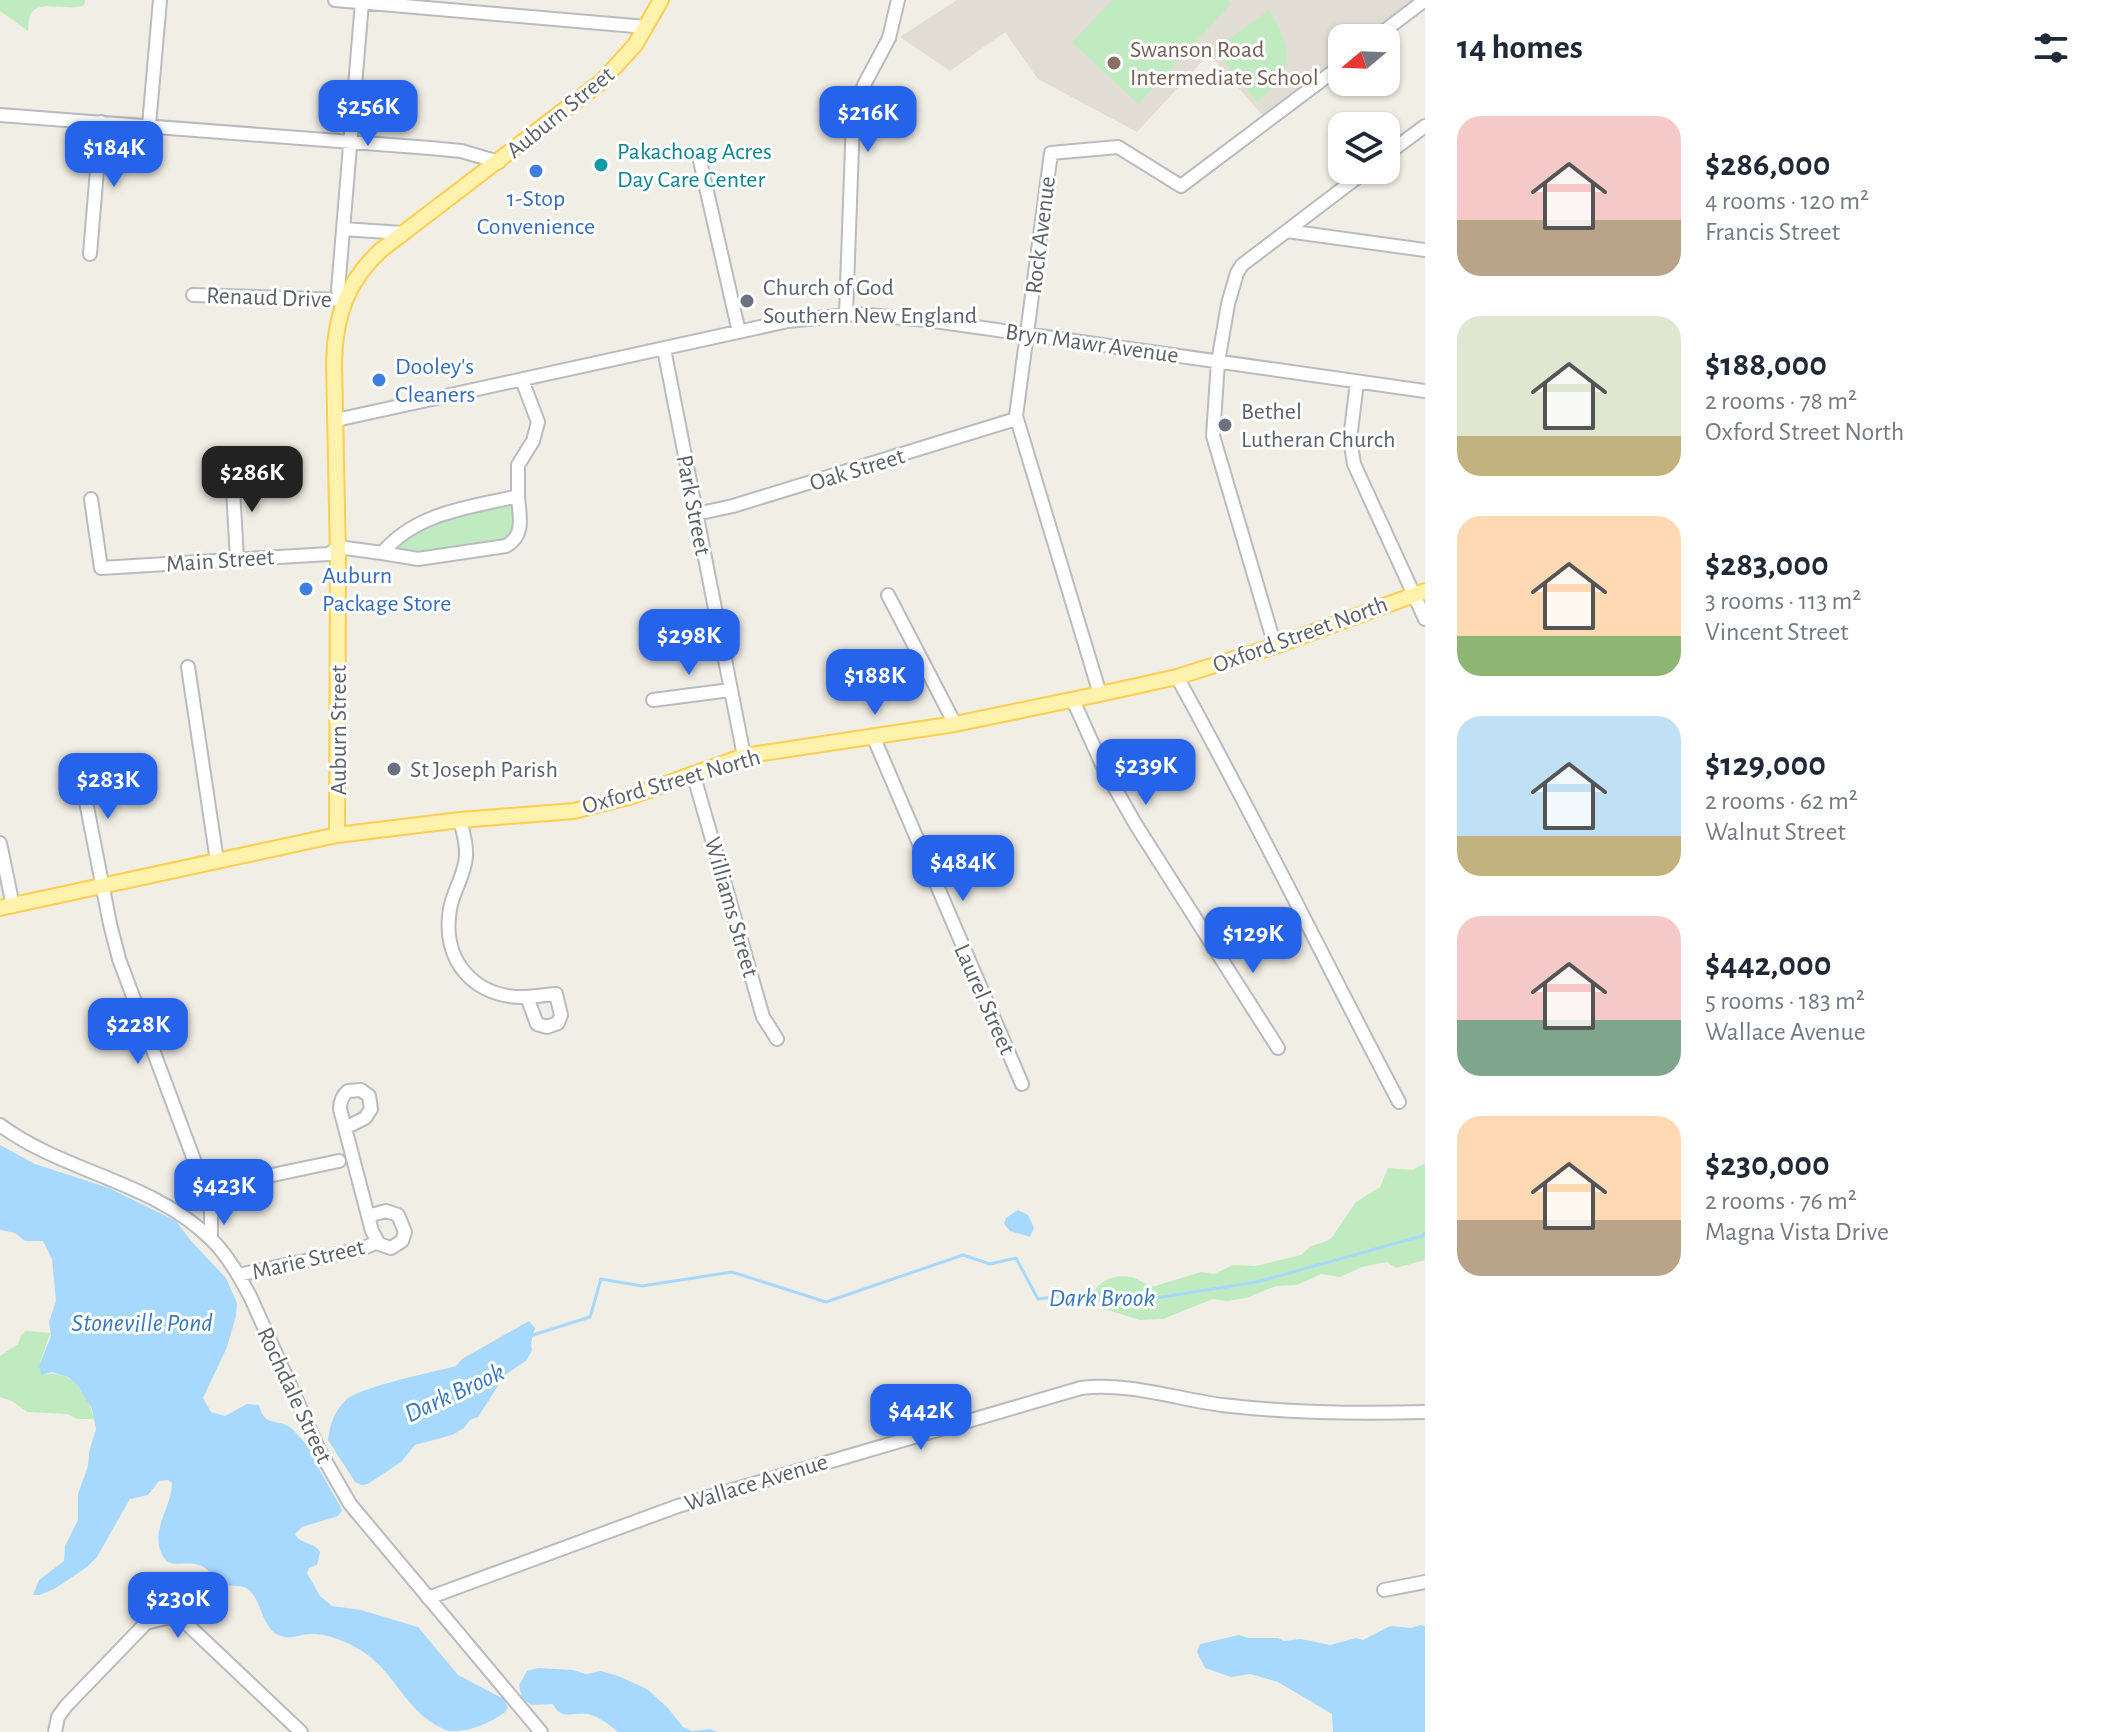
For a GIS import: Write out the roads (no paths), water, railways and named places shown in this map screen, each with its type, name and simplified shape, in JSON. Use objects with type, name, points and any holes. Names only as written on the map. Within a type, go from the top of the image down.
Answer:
[{"type":"main road","name":"Auburn Street","points":[[337,835],[335,343],[344,300],[363,268],[402,233],[601,82],[626,57],[661,0]]},
{"type":"main road","name":"Oxford Street North","points":[[6,907],[337,835],[460,820],[574,811],[632,796],[744,756],[955,724],[1177,677],[1275,646],[1419,592]]},
{"type":"street","points":[[149,125],[160,0]]},
{"type":"street","points":[[335,0],[646,27]]},
{"type":"street","points":[[846,314],[853,119],[864,85],[889,38],[898,0]]},
{"type":"street","points":[[1393,24],[1425,0]]},
{"type":"street","points":[[344,300],[338,290],[362,2]]},
{"type":"street","name":"Rock Avenue","points":[[1100,694],[1016,419],[1051,153],[1118,147],[1181,186],[1328,76]]},
{"type":"street","points":[[0,115],[461,151],[499,162]]},
{"type":"street","points":[[90,254],[101,122]]},
{"type":"street","points":[[1400,145],[1425,126]]},
{"type":"street","points":[[700,161],[739,332]]},
{"type":"street","points":[[1275,646],[1214,441],[1218,362],[1228,304],[1239,268],[1349,184]]},
{"type":"street","points":[[343,229],[402,233]]},
{"type":"street","points":[[1287,231],[1425,250]]},
{"type":"street","name":"Renaud Drive","points":[[193,295],[344,300]]},
{"type":"street","name":"Bryn Mawr Avenue","points":[[336,420],[788,321],[846,314],[896,316],[1425,391]]},
{"type":"street","name":"Park Street","points":[[664,349],[744,756]]},
{"type":"street","points":[[338,547],[418,559],[506,546],[515,540],[520,531],[518,465],[535,438],[538,422],[522,380]]},
{"type":"street","points":[[1357,382],[1350,439],[1354,464],[1419,592],[1425,619]]},
{"type":"street","name":"Oak Street","points":[[696,514],[733,506],[1016,419]]},
{"type":"street","points":[[232,471],[237,559]]},
{"type":"street","points":[[382,553],[401,533],[421,522],[518,496]]},
{"type":"street","name":"Main Street","points":[[91,499],[101,568],[329,554],[338,547]]},
{"type":"street","points":[[888,595],[955,724]]},
{"type":"street","points":[[188,667],[217,861]]},
{"type":"street","points":[[1177,677],[1280,868],[1399,1102]]},
{"type":"street","points":[[653,700],[730,690]]},
{"type":"street","points":[[1073,700],[1104,769],[1136,825],[1278,1048]]},
{"type":"street","name":"Laurel Street","points":[[873,736],[1022,1084]]},
{"type":"street","points":[[78,761],[113,936],[129,988],[205,1189],[211,1209],[211,1239]]},
{"type":"street","name":"Williams Street","points":[[693,773],[763,1017],[777,1039]]},
{"type":"street","points":[[460,820],[466,854],[450,909],[449,930],[454,954],[476,985],[499,995],[527,997]]},
{"type":"street","points":[[0,843],[6,907]]},
{"type":"street","name":"Rochdale Street","points":[[0,1125],[55,1156],[161,1202],[211,1239],[238,1275],[321,1454],[354,1510],[541,1732]]},
{"type":"street","points":[[345,1128],[368,1216],[377,1242],[388,1248],[398,1246],[405,1235],[398,1215],[392,1212],[368,1216]]},
{"type":"street","points":[[205,1189],[339,1161]]},
{"type":"street","name":"Marie Street","points":[[238,1275],[362,1249],[377,1242]]},
{"type":"street","name":"Wallace Avenue","points":[[428,1598],[678,1506],[1081,1388],[1110,1387],[1220,1405],[1297,1412],[1425,1412]]},
{"type":"street","points":[[1384,1590],[1425,1582]]},
{"type":"street","points":[[55,1732],[58,1717],[66,1706],[146,1623],[162,1617],[175,1618],[188,1625],[301,1732]]},
{"type":"water","name":"Stoneville Pond","points":[[0,1145],[35,1164],[109,1188],[176,1221],[226,1278],[237,1303],[227,1347],[203,1398],[211,1412],[225,1416],[247,1404],[259,1405],[268,1420],[291,1428],[312,1447],[319,1469],[342,1511],[338,1516],[302,1527],[295,1534],[320,1552],[317,1565],[309,1568],[307,1573],[320,1596],[332,1606],[361,1610],[418,1627],[458,1675],[504,1699],[508,1708],[504,1713],[464,1730],[449,1731],[435,1725],[413,1706],[376,1662],[360,1650],[320,1634],[278,1635],[269,1626],[249,1590],[222,1584],[198,1565],[167,1562],[158,1542],[171,1493],[172,1483],[168,1480],[159,1481],[148,1495],[130,1499],[97,1557],[87,1567],[56,1588],[33,1595],[39,1580],[64,1561],[65,1546],[78,1520],[78,1494],[96,1429],[92,1409],[78,1386],[68,1377],[52,1372],[41,1375],[39,1366],[51,1336],[49,1322],[56,1301],[52,1259],[43,1241],[25,1241],[15,1233],[0,1230]]},
{"type":"water","points":[[1018,1210],[1028,1215],[1034,1228],[1030,1237],[1010,1231],[1004,1224],[1006,1218]]},
{"type":"water","points":[[529,1321],[535,1328],[532,1350],[527,1360],[505,1375],[478,1417],[452,1435],[415,1445],[401,1462],[368,1484],[355,1482],[328,1440],[333,1419],[345,1401],[380,1385],[456,1366],[462,1359]]},
{"type":"water","points":[[1390,1626],[1411,1628],[1425,1626],[1425,1732],[1333,1732],[1332,1714],[1278,1682],[1250,1674],[1231,1677],[1205,1668],[1197,1652],[1200,1644],[1239,1635],[1284,1641],[1301,1639],[1330,1645],[1356,1638],[1363,1640]]},
{"type":"water","points":[[538,1668],[586,1674],[601,1671],[618,1676],[647,1689],[683,1727],[692,1731],[710,1729],[717,1732],[618,1732],[588,1714],[560,1713],[553,1704],[532,1705],[522,1699],[519,1685],[527,1671]]},
{"type":"waterway","name":"Dark Brook","points":[[530,1336],[590,1317],[601,1279],[642,1286],[732,1272],[826,1302],[963,1255],[990,1264],[1016,1258],[1038,1299],[1087,1292],[1143,1300],[1257,1282],[1425,1233]]},
{"type":"place","name":"Swanson Road Intermediate School","points":[[1114,63]]},
{"type":"place","name":"Pakachoag Acres Day Care Center","points":[[601,165]]},
{"type":"place","name":"1-Stop Convenience","points":[[536,171]]},
{"type":"place","name":"Church of God Southern New England","points":[[747,301]]},
{"type":"place","name":"Dooley's Cleaners","points":[[379,380]]},
{"type":"place","name":"Bethel Lutheran Church","points":[[1225,425]]},
{"type":"place","name":"Auburn Package Store","points":[[306,589]]},
{"type":"place","name":"St Joseph Parish","points":[[394,769]]}]
